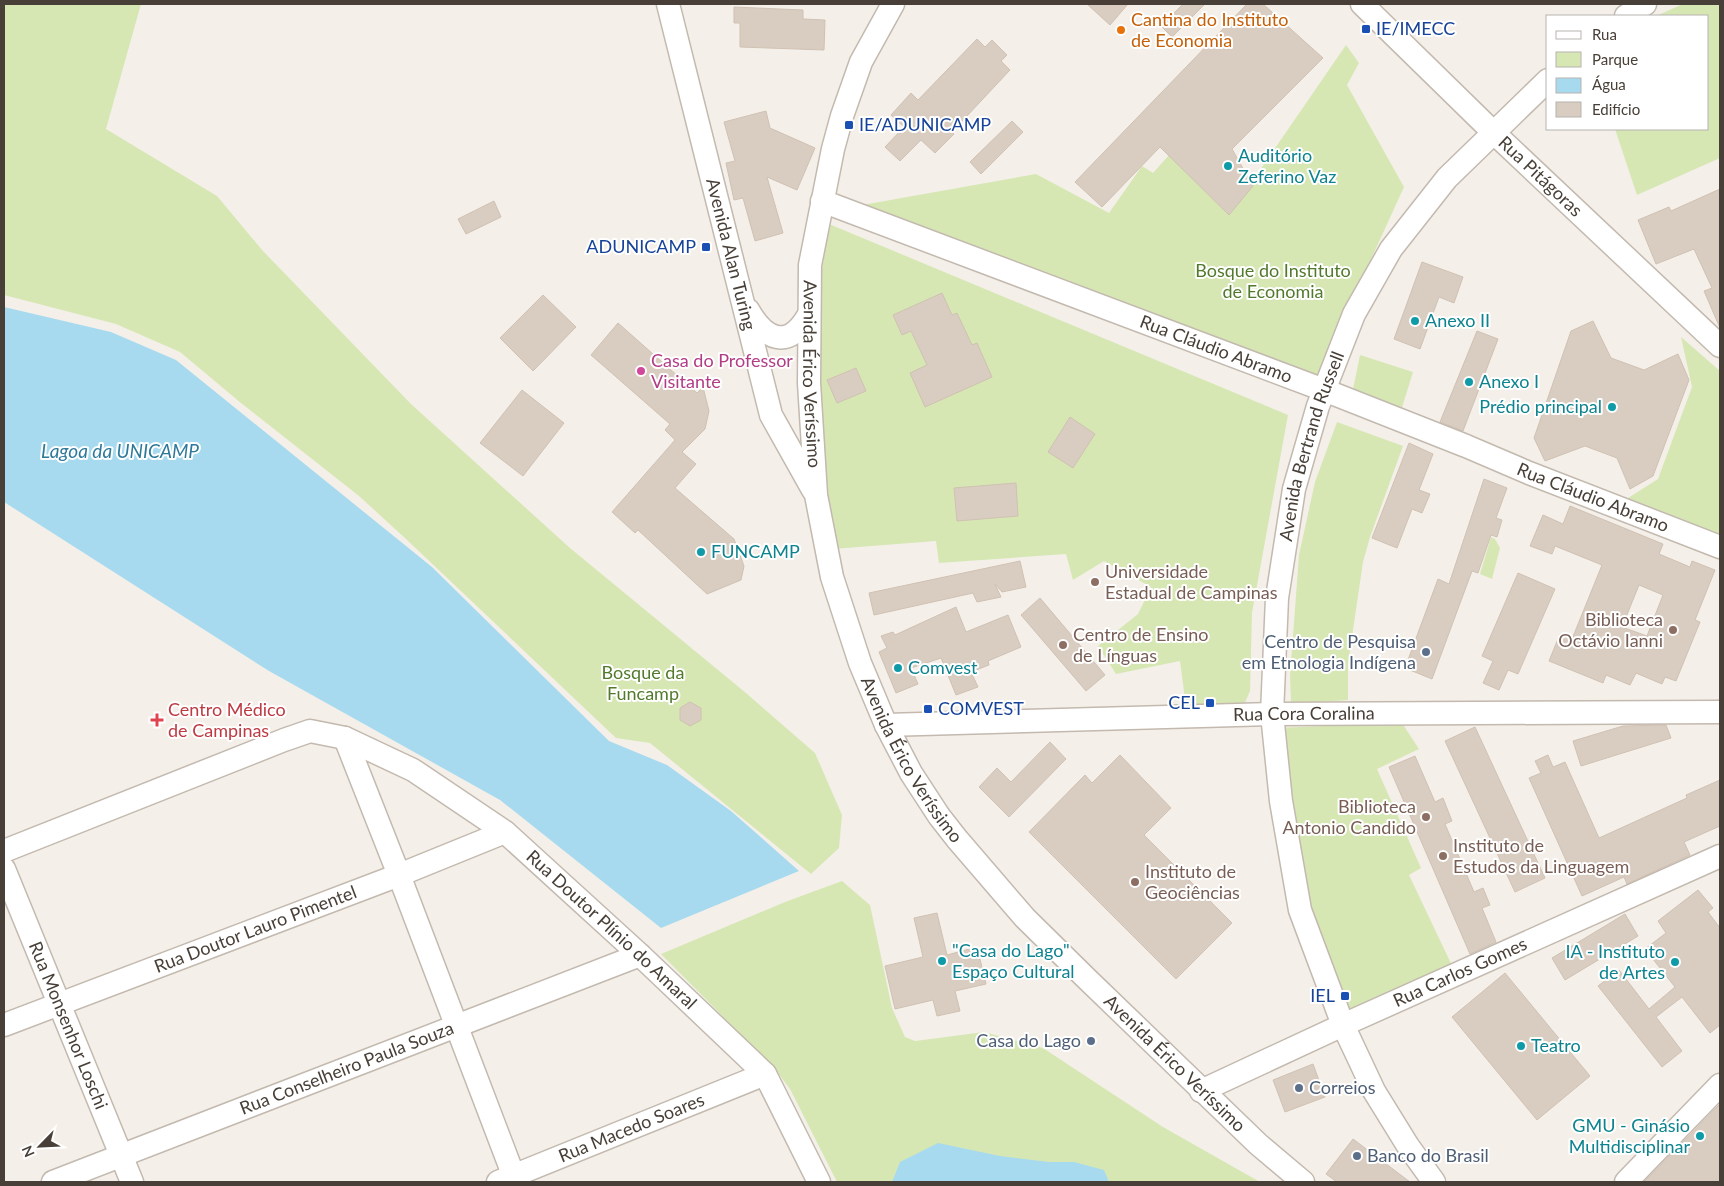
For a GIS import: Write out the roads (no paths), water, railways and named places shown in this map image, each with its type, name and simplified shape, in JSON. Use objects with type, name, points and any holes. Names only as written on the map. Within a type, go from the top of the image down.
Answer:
[{"type":"street","name":"Rua Pitágoras","points":[[1362,4],[1720,346]]},
{"type":"street","points":[[1628,15],[1645,4]]},
{"type":"street","name":"Avenida Alan Turing","points":[[669,5],[771,415],[816,495]]},
{"type":"street","name":"Avenida Érico Veríssimo","points":[[891,5],[859,69],[842,116],[822,201],[810,265],[808,316],[809,384],[816,495],[832,578],[860,663],[886,725],[911,773],[939,816],[1011,901],[1201,1091],[1258,1144],[1303,1182]]},
{"type":"street","name":"Avenida Bertrand Russell","points":[[1434,1182],[1408,1146],[1374,1091],[1343,1025],[1300,910],[1281,801],[1272,714],[1277,598],[1297,480],[1315,414],[1354,314],[1390,249],[1447,178],[1546,82]]},
{"type":"street","name":"Rua Cláudio Abramo","points":[[822,201],[1324,390],[1529,473],[1720,547]]},
{"type":"street","points":[[744,303],[756,324],[764,332],[775,336],[785,337],[796,332],[803,326],[808,316]]},
{"type":"street","name":"Rua Cora Coralina","points":[[886,725],[1272,714],[1720,712]]},
{"type":"street","name":"Rua Doutor Plínio do Amaral","points":[[4,850],[310,731],[345,738],[413,770],[505,832],[640,955],[765,1074],[819,1182]]},
{"type":"street","points":[[345,738],[400,874],[456,1025],[509,1180]]},
{"type":"street","name":"Rua Doutor Lauro Pimentel","points":[[4,1025],[505,832]]},
{"type":"street","name":"Rua Carlos Gomes","points":[[1201,1091],[1343,1025],[1720,856]]},
{"type":"street","name":"Rua Monsenhor Loschi","points":[[4,869],[132,1182]]},
{"type":"street","name":"Rua Conselheiro Paula Souza","points":[[53,1182],[640,955]]},
{"type":"street","name":"Rua Macedo Soares","points":[[509,1180],[765,1074]]},
{"type":"street","points":[[1626,1182],[1720,1085]]},
{"type":"water","name":"Lagoa da UNICAMP","points":[[4,307],[111,332],[176,360],[432,567],[609,741],[667,765],[731,811],[799,871],[661,928],[500,800],[269,671],[4,502]]},
{"type":"water","points":[[938,1143],[1000,1156],[1049,1162],[1074,1162],[1104,1170],[1109,1182],[892,1182],[900,1162]]},
{"type":"place","name":"IE/IMECC","points":[[1366,29]]},
{"type":"place","name":"Cantina do Instituto de Economia","points":[[1121,30]]},
{"type":"place","name":"IE/ADUNICAMP","points":[[849,125]]},
{"type":"place","name":"Auditório Zeferino Vaz","points":[[1228,166]]},
{"type":"place","name":"ADUNICAMP","points":[[706,247]]},
{"type":"place","name":"Anexo II","points":[[1415,321]]},
{"type":"place","name":"Casa do Professor Visitante","points":[[641,371]]},
{"type":"place","name":"Anexo I","points":[[1469,382]]},
{"type":"place","name":"Prédio principal","points":[[1612,407]]},
{"type":"place","name":"FUNCAMP","points":[[701,552]]},
{"type":"place","name":"Universidade Estadual de Campinas","points":[[1095,582]]},
{"type":"place","name":"Biblioteca Octávio Ianni","points":[[1673,630]]},
{"type":"place","name":"Centro de Ensino de Línguas","points":[[1063,645]]},
{"type":"place","name":"Centro de Pesquisa em Etnologia Indígena","points":[[1426,652]]},
{"type":"place","name":"Comvest","points":[[898,668]]},
{"type":"place","name":"CEL","points":[[1210,703]]},
{"type":"place","name":"COMVEST","points":[[928,709]]},
{"type":"place","name":"Centro Médico de Campinas","points":[[157,720]]},
{"type":"place","name":"Biblioteca Antonio Candido","points":[[1426,817]]},
{"type":"place","name":"Instituto de Estudos da Linguagem","points":[[1443,856]]},
{"type":"place","name":"Instituto de Geociências","points":[[1135,882]]},
{"type":"place","name":"\"Casa do Lago\" Espaço Cultural","points":[[942,961]]},
{"type":"place","name":"IA - Instituto de Artes","points":[[1675,962]]},
{"type":"place","name":"IEL","points":[[1345,996]]},
{"type":"place","name":"Casa do Lago","points":[[1091,1041]]},
{"type":"place","name":"Teatro","points":[[1521,1046]]},
{"type":"place","name":"Correios","points":[[1299,1088]]},
{"type":"place","name":"GMU - Ginásio Multidisciplinar","points":[[1700,1136]]},
{"type":"place","name":"Banco do Brasil","points":[[1357,1156]]},
{"type":"park label","name":"Bosque do Instituto de Economia","points":[[1273,281]]},
{"type":"park label","name":"Bosque da Funcamp","points":[[643,683]]}]
